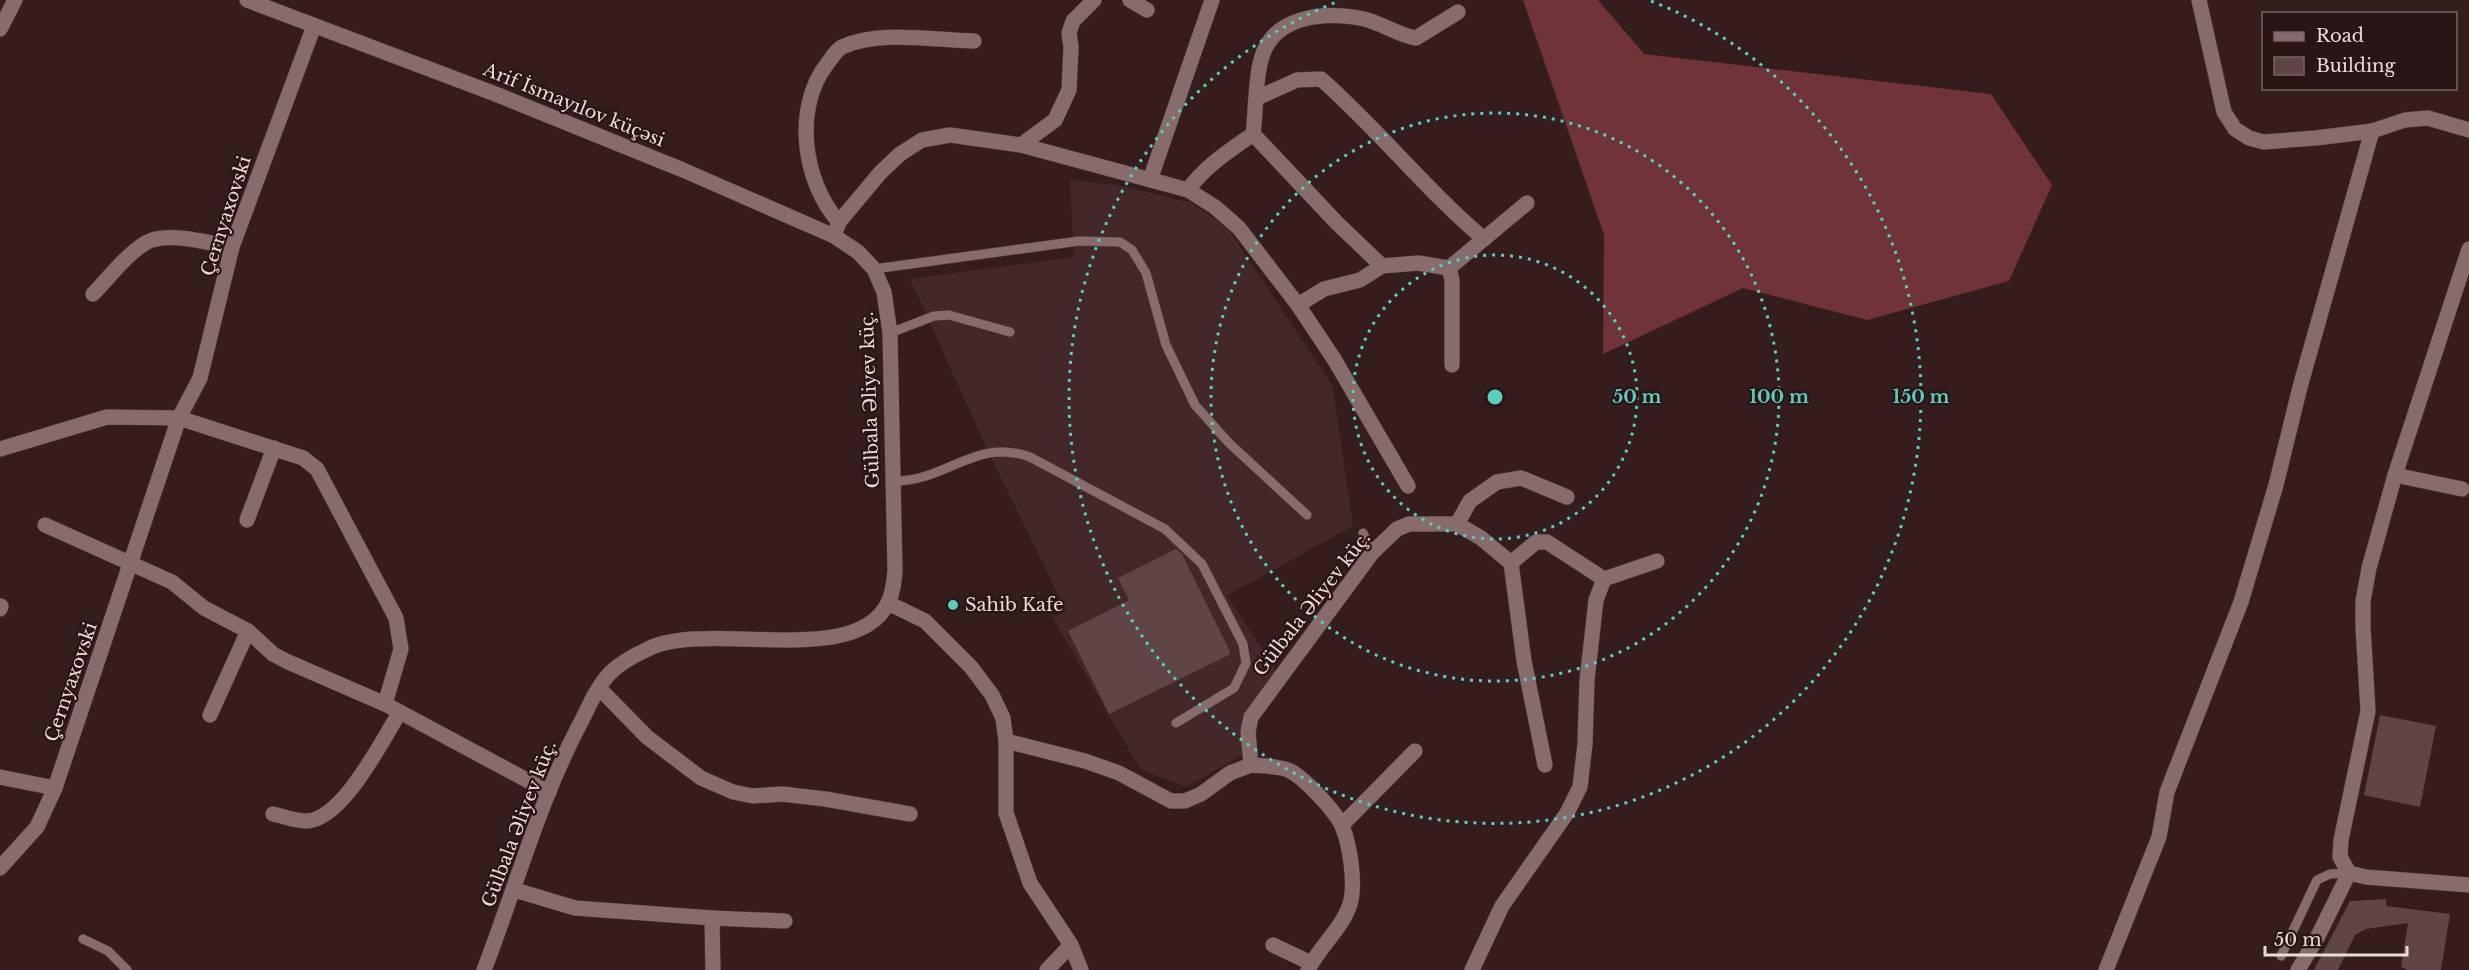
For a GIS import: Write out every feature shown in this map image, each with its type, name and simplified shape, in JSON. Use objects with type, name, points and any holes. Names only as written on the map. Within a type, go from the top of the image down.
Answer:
[{"type":"street","points":[[0,29],[15,0]]},
{"type":"street","name":"Arif İsmayılov küçəsi","points":[[248,0],[837,229],[874,269]]},
{"type":"street","points":[[1021,145],[1055,120],[1068,90],[1071,47],[1068,33],[1073,21],[1094,0]]},
{"type":"street","points":[[1130,0],[1147,10]]},
{"type":"street","points":[[2199,0],[2224,112],[2235,129],[2249,138],[2264,142],[2372,131],[2405,120],[2428,118],[2469,130]]},
{"type":"street","points":[[1150,180],[1207,4]]},
{"type":"street","points":[[1188,190],[1211,163],[1253,134],[1260,61],[1269,40],[1280,30],[1304,18],[1365,19],[1405,36],[1416,38],[1458,12]]},
{"type":"street","name":"Çernyaxovski","points":[[0,867],[37,827],[55,788],[179,418],[200,378],[232,247],[314,26]]},
{"type":"street","points":[[974,41],[872,38],[840,48],[821,73],[809,100],[807,137],[811,170],[837,229],[880,173],[900,154],[922,140],[950,135],[1021,145],[1188,190],[1215,207],[1239,228],[1298,304],[1334,359],[1408,486]]},
{"type":"street","points":[[1257,98],[1298,80],[1321,79],[1354,108],[1450,211],[1484,239]]},
{"type":"street","points":[[2106,970],[2159,837],[2167,792],[2241,602],[2276,485],[2300,387],[2372,131]]},
{"type":"street","points":[[1253,134],[1337,223],[1382,266]]},
{"type":"street","points":[[1298,304],[1324,289],[1360,280],[1382,266],[1418,263],[1449,268],[1527,203]]},
{"type":"street","points":[[93,294],[130,256],[151,240],[175,238],[232,247]]},
{"type":"street","points":[[2349,873],[2340,857],[2341,840],[2368,711],[2363,601],[2369,568],[2396,475],[2469,249]]},
{"type":"street","points":[[1449,268],[1452,280],[1452,365]]},
{"type":"street","name":"Gülbala Əliyev küç.","points":[[484,970],[563,755],[599,688],[610,673],[631,657],[669,641],[699,638],[814,640],[834,637],[861,629],[877,617],[888,603],[895,572],[890,333],[884,292],[874,269]]},
{"type":"street","points":[[0,449],[107,417],[179,418],[303,458],[317,469],[396,618],[401,649],[385,704]]},
{"type":"street","points":[[247,520],[274,448]]},
{"type":"street","points":[[2396,475],[2462,489]]},
{"type":"street","points":[[1545,765],[1524,661],[1511,563],[1481,538],[1457,524],[1470,501],[1497,482],[1521,478],[1567,497]]},
{"type":"street","name":"Gülbala Əliyev küç.","points":[[1251,765],[1248,732],[1251,717],[1372,553],[1398,529],[1408,524],[1457,524]]},
{"type":"street","points":[[45,525],[172,582],[204,608],[248,631],[273,654],[385,704],[549,792]]},
{"type":"street","points":[[1511,563],[1536,542],[1547,542],[1604,579]]},
{"type":"street","points":[[1604,579],[1657,561]]},
{"type":"street","points":[[1472,970],[1502,906],[1567,813],[1580,787],[1585,744],[1587,680],[1596,600],[1604,579]]},
{"type":"street","points":[[888,603],[925,621],[971,667],[996,703],[1003,718],[1006,741],[1006,813],[1030,883],[1071,945],[1081,970]]},
{"type":"street","points":[[210,715],[248,631]]},
{"type":"street","points":[[599,688],[647,737],[701,778],[733,792],[753,796],[782,794],[825,799],[910,813]]},
{"type":"street","points":[[273,814],[306,822],[332,811],[353,788],[400,712]]},
{"type":"street","points":[[1006,741],[1085,761],[1119,773],[1172,801],[1185,801],[1201,794],[1230,773],[1251,765],[1287,769],[1309,784],[1342,825],[1351,860],[1353,885],[1350,904],[1332,936],[1309,967],[1273,945]]},
{"type":"street","points":[[1342,825],[1415,751]]},
{"type":"street","points":[[0,777],[55,788]]},
{"type":"street","points":[[2349,873],[2469,885]]},
{"type":"street","points":[[2298,970],[2318,936],[2349,873]]},
{"type":"street","points":[[514,890],[575,908],[784,921]]},
{"type":"street","points":[[712,918],[712,970]]},
{"type":"street","points":[[1047,970],[1071,945]]},
{"type":"lane","points":[[874,269],[1079,241],[1120,242],[1132,250],[1146,273],[1166,345],[1195,405],[1229,443],[1307,515]]},
{"type":"lane","points":[[890,333],[934,316],[949,315],[1010,332]]},
{"type":"lane","points":[[893,481],[925,478],[988,451],[1014,451],[1030,457],[1165,529],[1202,564],[1243,644],[1246,663],[1234,688],[1176,723]]},
{"type":"lane","points":[[1363,533],[1372,553]]},
{"type":"lane","points":[[2281,956],[2317,880],[2330,874],[2349,873]]},
{"type":"lane","points":[[83,939],[108,951],[127,970]]},
{"type":"shaded area","points":[[1523,0],[1598,0],[1644,54],[1991,94],[2052,185],[2009,281],[1867,320],[1743,288],[1603,354],[1604,235]]},
{"type":"shaded area","points":[[1070,180],[1117,185],[1189,202],[1226,226],[1333,387],[1353,526],[1227,596],[1280,676],[1250,710],[1242,755],[1186,787],[1140,769],[1053,618],[1066,611],[988,451],[910,279],[1074,257]]},
{"type":"building","points":[[1176,549],[1182,554],[1231,654],[1109,714],[1068,631],[1129,600],[1118,578]]},
{"type":"building","points":[[2380,715],[2436,726],[2420,807],[2364,795]]},
{"type":"building","points":[[2386,899],[2386,906],[2450,914],[2441,970],[2408,970],[2401,967],[2408,923],[2366,929],[2355,935],[2338,970],[2314,970],[2350,901]]},
{"type":"place","name":"Sahib Kafe","points":[[953,605]]}]
